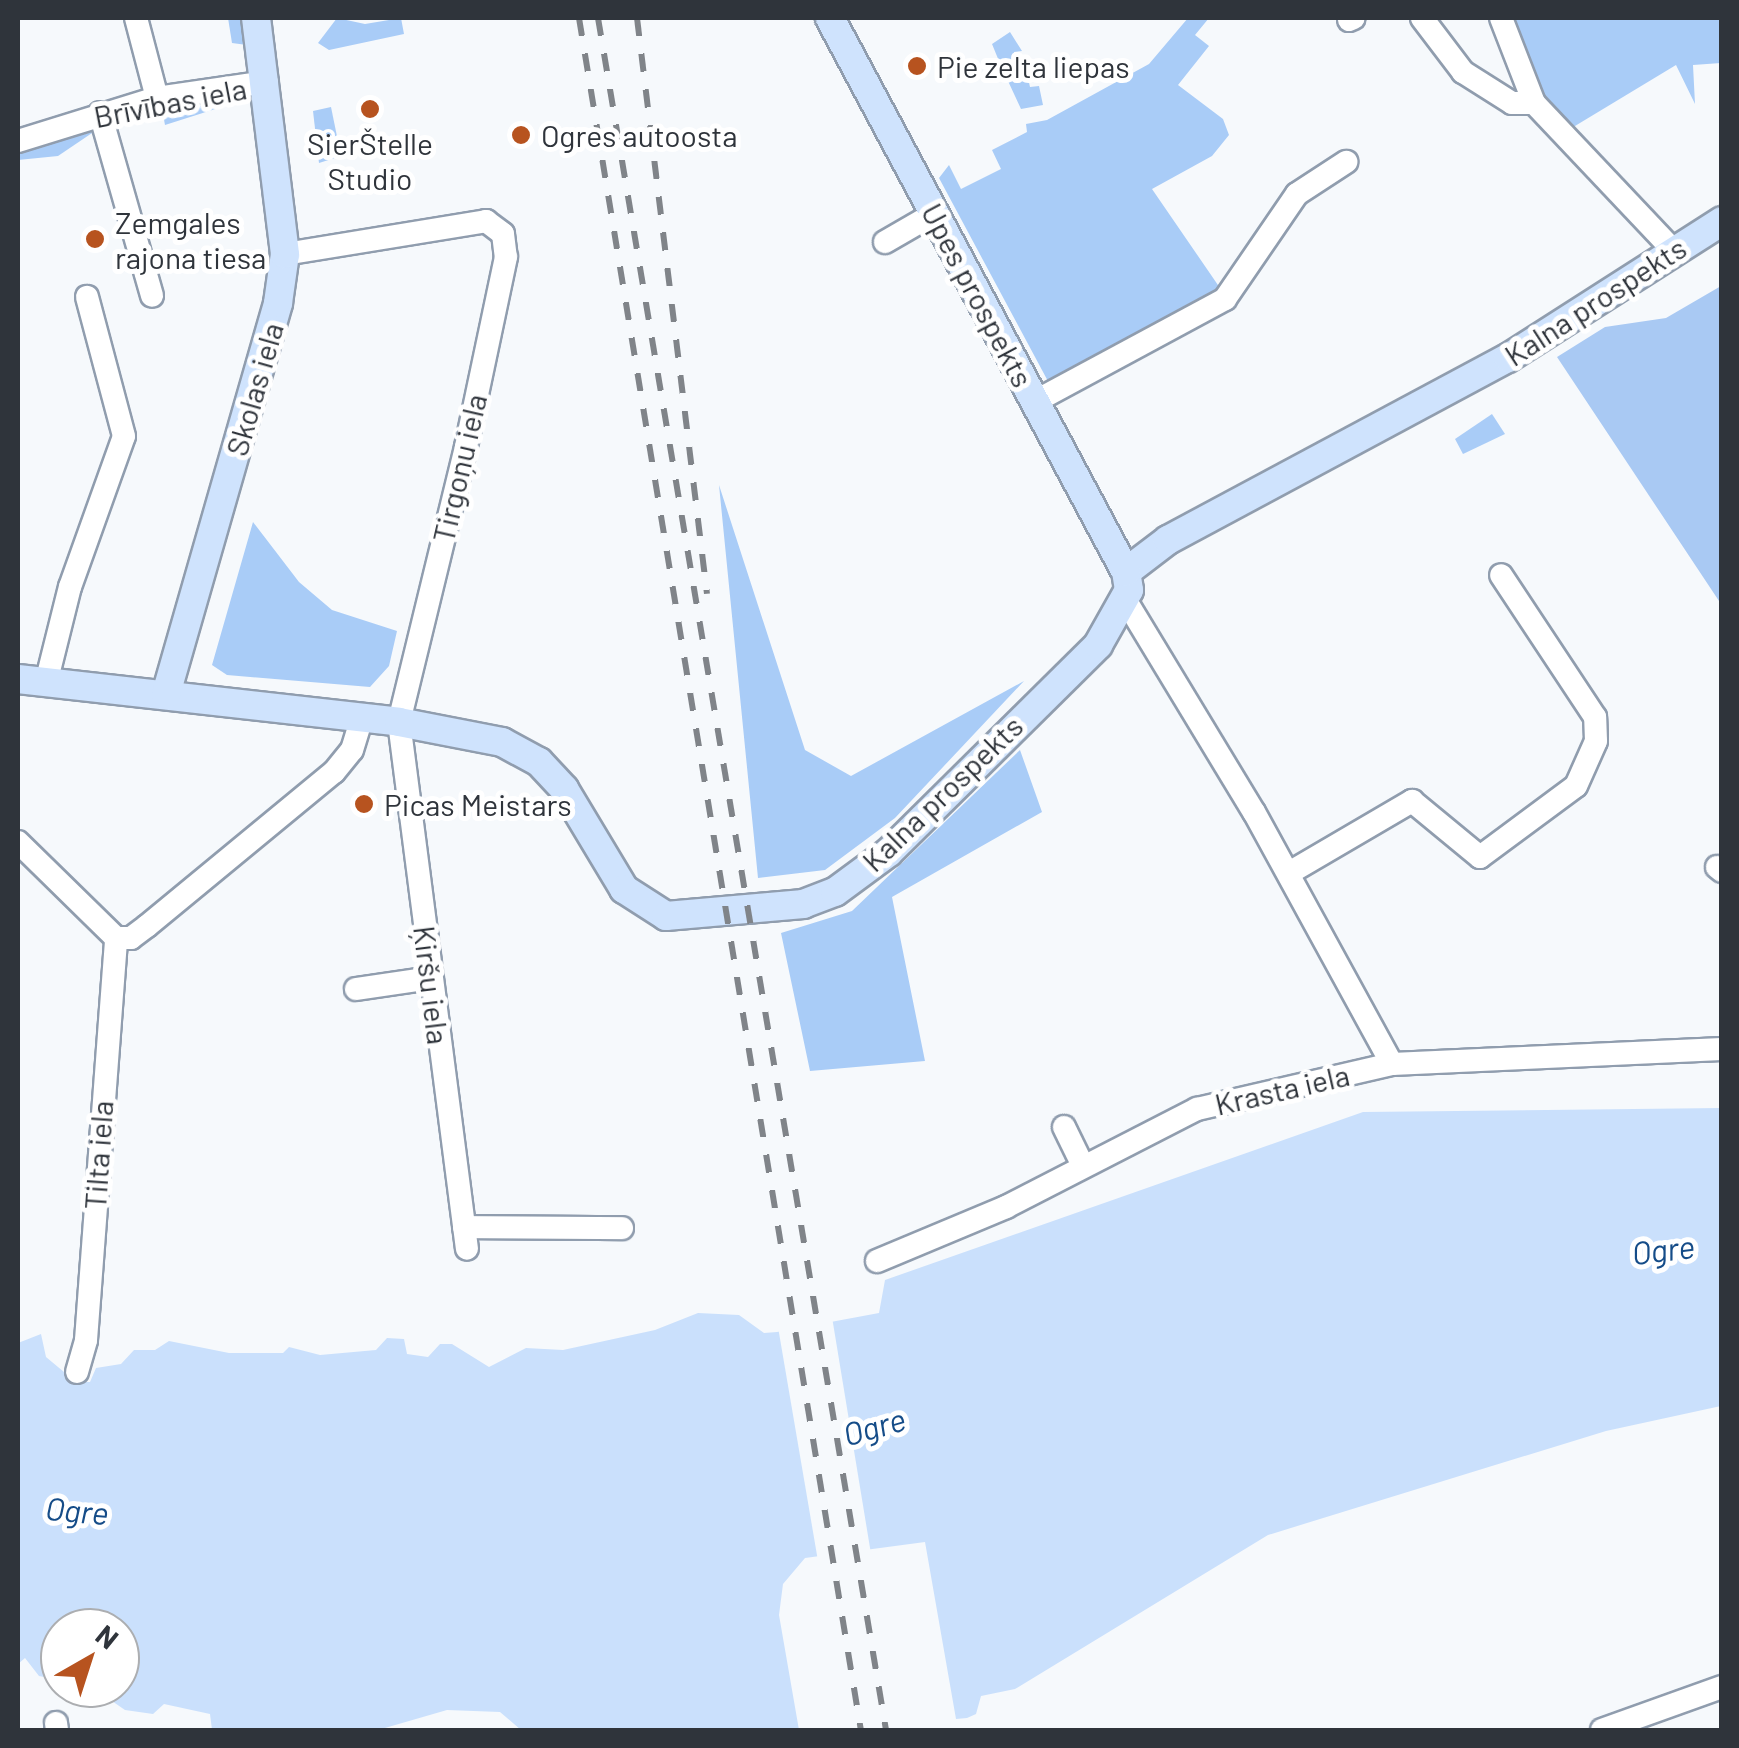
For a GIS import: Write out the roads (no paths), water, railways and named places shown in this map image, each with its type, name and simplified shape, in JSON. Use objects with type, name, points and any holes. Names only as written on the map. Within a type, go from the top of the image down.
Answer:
[{"type":"main road","name":"Skolas iela","points":[[166,694],[278,303],[285,254],[256,18]]},
{"type":"main road","name":"Upes prospekts","points":[[830,18],[1126,572]]},
{"type":"main road","name":"Kalna prospekts","points":[[1126,572],[1168,540],[1508,358],[1722,220]]},
{"type":"main road","points":[[1126,572],[1126,601]]},
{"type":"main road","name":"Kalna prospekts","points":[[26,681],[398,722],[502,742],[539,762],[564,789],[624,889],[666,916],[802,904],[835,892],[889,852],[1098,644],[1126,601]]},
{"type":"street","points":[[136,18],[157,98]]},
{"type":"street","points":[[1422,18],[1463,72],[1512,102],[1534,103]]},
{"type":"street","points":[[1501,18],[1534,103],[1673,250]]},
{"type":"street","name":"Brīvības iela","points":[[18,141],[157,98],[266,82]]},
{"type":"street","points":[[100,113],[152,296]]},
{"type":"street","points":[[1034,402],[1224,299],[1298,194],[1346,162]]},
{"type":"street","points":[[884,242],[935,213]]},
{"type":"street","name":"Tirgoņu iela","points":[[285,254],[486,221],[503,234],[506,257],[398,722]]},
{"type":"street","points":[[26,681],[70,587],[124,436],[87,296]]},
{"type":"street","points":[[1289,873],[1412,801],[1480,857],[1576,786],[1596,741],[1596,717],[1500,576]]},
{"type":"street","points":[[1126,601],[1289,873],[1392,1064]]},
{"type":"street","points":[[18,842],[116,938],[131,938],[334,772],[352,750],[362,718]]},
{"type":"street","name":"Ķiršu iela","points":[[398,722],[465,1238],[622,1228]]},
{"type":"street","name":"Tilta iela","points":[[77,1372],[86,1340],[108,980],[116,938]]},
{"type":"street","points":[[356,989],[430,978]]},
{"type":"street","name":"Krasta iela","points":[[877,1261],[1196,1109],[1392,1064],[1722,1049]]},
{"type":"street","points":[[1064,1127],[1082,1166]]},
{"type":"street","points":[[1602,1730],[1722,1688]]},
{"type":"water","name":"Ogre","points":[[1721,1108],[1721,1406],[1606,1431],[1268,1535],[1015,1689],[981,1696],[976,1714],[967,1718],[956,1719],[925,1542],[805,1558],[783,1584],[779,1615],[799,1730],[521,1730],[500,1712],[447,1710],[378,1730],[212,1730],[210,1714],[164,1704],[153,1714],[122,1708],[140,1708],[140,1608],[40,1608],[40,1676],[25,1658],[18,1664],[18,1343],[41,1334],[46,1357],[76,1382],[90,1382],[96,1368],[121,1364],[134,1350],[155,1350],[169,1341],[229,1353],[283,1353],[289,1347],[320,1355],[376,1350],[387,1338],[404,1339],[407,1354],[428,1357],[440,1344],[452,1344],[489,1367],[526,1348],[563,1350],[655,1330],[698,1313],[739,1315],[764,1333],[777,1332],[879,1313],[885,1280],[1363,1112]]},
{"type":"railway","points":[[579,18],[861,1730]]},
{"type":"railway","points":[[598,18],[886,1730]]},
{"type":"railway","points":[[637,18],[707,594]]},
{"type":"place","name":"Pie zelta liepas","points":[[917,66]]},
{"type":"place","name":"SierŠtelle Studio","points":[[370,109]]},
{"type":"place","name":"Ogres autoosta","points":[[521,135]]},
{"type":"place","name":"Zemgales rajona tiesa","points":[[95,239]]},
{"type":"place","name":"Picas Meistars","points":[[364,804]]}]
